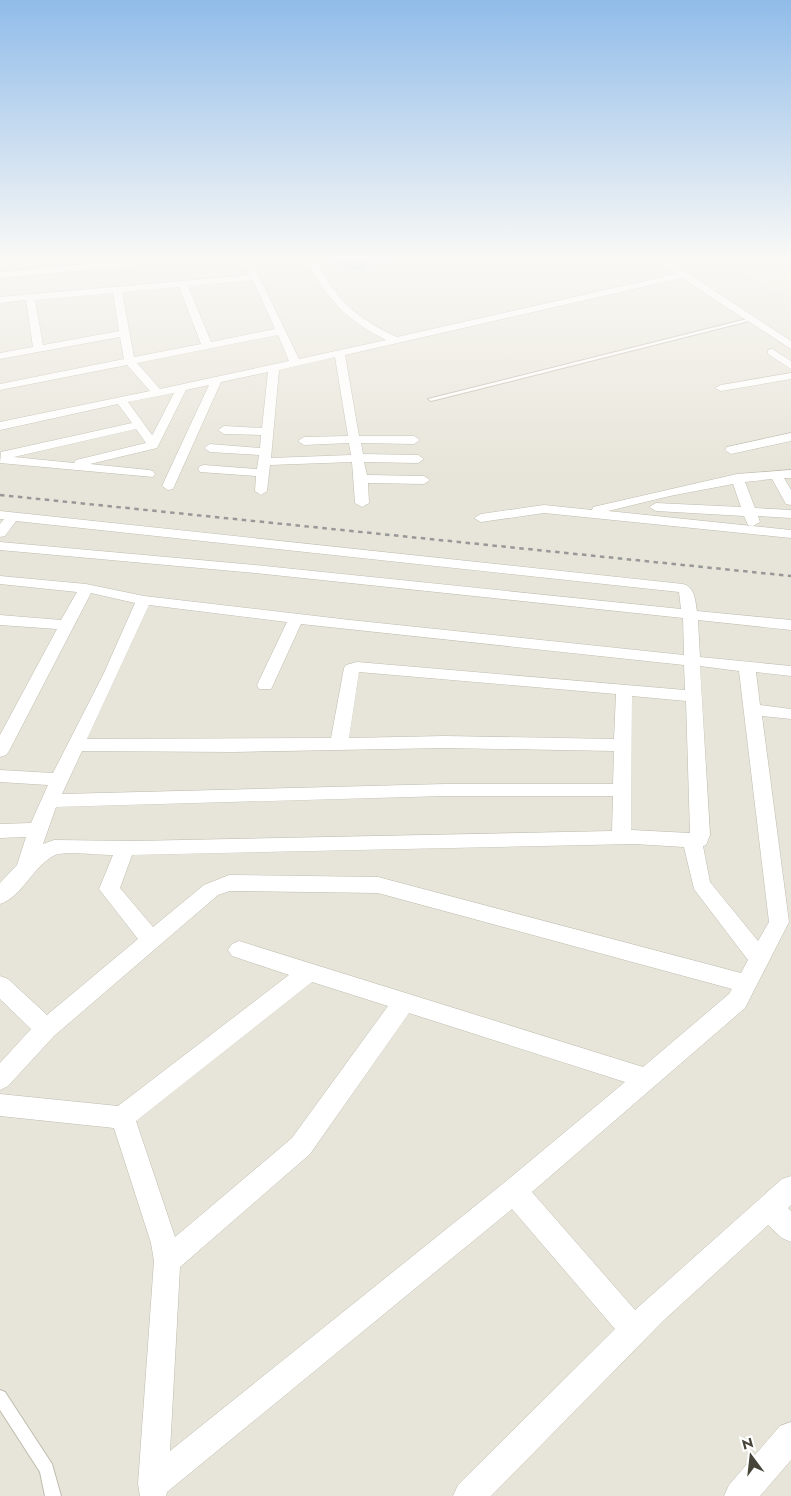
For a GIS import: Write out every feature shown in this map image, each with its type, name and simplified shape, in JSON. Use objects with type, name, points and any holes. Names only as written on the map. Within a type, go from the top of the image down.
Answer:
[{"type":"street","points":[[36,330],[39,349]]},
{"type":"street","points":[[124,330],[130,362],[156,392]]},
{"type":"street","points":[[201,330],[207,346]]},
{"type":"street","points":[[376,330],[395,340]]},
{"type":"street","points":[[0,426],[274,368],[440,330]]},
{"type":"street","points":[[767,330],[791,346]]},
{"type":"street","points":[[0,387],[282,331],[295,362]]},
{"type":"street","points":[[0,356],[125,333]]},
{"type":"street","points":[[772,352],[791,368]]},
{"type":"street","points":[[340,353],[361,479],[362,504]]},
{"type":"street","points":[[261,490],[274,368]]},
{"type":"street","points":[[721,388],[791,368]]},
{"type":"street","points":[[168,486],[217,380]]},
{"type":"street","points":[[65,466],[152,446],[152,442],[158,436],[182,387]]},
{"type":"street","points":[[121,400],[152,442]]},
{"type":"street","points":[[0,458],[139,425]]},
{"type":"street","points":[[224,430],[267,432]]},
{"type":"street","points":[[731,450],[791,437]]},
{"type":"street","points":[[304,441],[354,439],[414,440]]},
{"type":"street","points":[[210,448],[264,462]]},
{"type":"street","points":[[0,458],[149,474]]},
{"type":"street","points":[[204,469],[264,462],[357,458],[418,460]]},
{"type":"street","points":[[588,512],[684,487],[738,478],[791,474]]},
{"type":"street","points":[[776,475],[791,501]]},
{"type":"street","points":[[738,478],[756,532]]},
{"type":"street","points":[[361,479],[424,480]]},
{"type":"street","points":[[656,507],[791,514]]},
{"type":"street","points":[[481,518],[536,509],[588,512],[756,532],[791,534]]},
{"type":"street","points":[[0,533],[6,516],[675,585],[683,588],[686,592],[690,615],[700,835],[699,840],[621,837],[125,848],[54,847],[46,851],[26,868],[0,896]]},
{"type":"street","points":[[0,546],[255,569],[791,625]]},
{"type":"street","points":[[0,580],[86,588],[144,600],[296,619],[791,671]]},
{"type":"street","points":[[0,751],[86,588]]},
{"type":"street","points":[[26,868],[48,801],[108,682],[144,600]]},
{"type":"street","points":[[265,685],[296,619]]},
{"type":"street","points":[[2,624],[65,625]]},
{"type":"street","points":[[339,744],[351,672],[356,667],[694,696]]},
{"type":"street","points":[[153,1490],[514,1191],[736,1001],[748,984],[759,958],[785,918],[747,667]]},
{"type":"street","points":[[621,837],[624,691]]},
{"type":"street","points":[[752,710],[791,714]]},
{"type":"street","points":[[76,745],[445,742],[624,745]]},
{"type":"street","points":[[0,776],[58,780]]},
{"type":"street","points":[[48,801],[445,790],[621,790]]},
{"type":"street","points":[[0,830],[37,830]]},
{"type":"street","points":[[692,840],[701,884],[759,958]]},
{"type":"street","points":[[125,848],[109,889],[151,940]]},
{"type":"street","points":[[0,1079],[46,1029],[219,885],[229,883],[378,885],[748,984]]},
{"type":"street","points":[[240,950],[307,973],[646,1078]]},
{"type":"street","points":[[0,1105],[121,1118],[307,973]]},
{"type":"street","points":[[0,985],[46,1029]]},
{"type":"street","points":[[167,1261],[301,1146],[403,1003]]},
{"type":"street","points":[[121,1118],[124,1122],[161,1234],[167,1261],[153,1490]]},
{"type":"street","points":[[469,1496],[634,1330],[791,1188]]},
{"type":"street","points":[[514,1191],[634,1330]]},
{"type":"street","points":[[769,1208],[791,1229]]},
{"type":"street","points":[[740,1496],[791,1436]]},
{"type":"lane","points":[[430,399],[708,330]]},
{"type":"lane","points":[[0,1397],[47,1469],[53,1496]]},
{"type":"shaded area","points":[[0,330],[791,330],[791,1496],[0,1496]]},
{"type":"railway","points":[[0,495],[791,576]]}]
